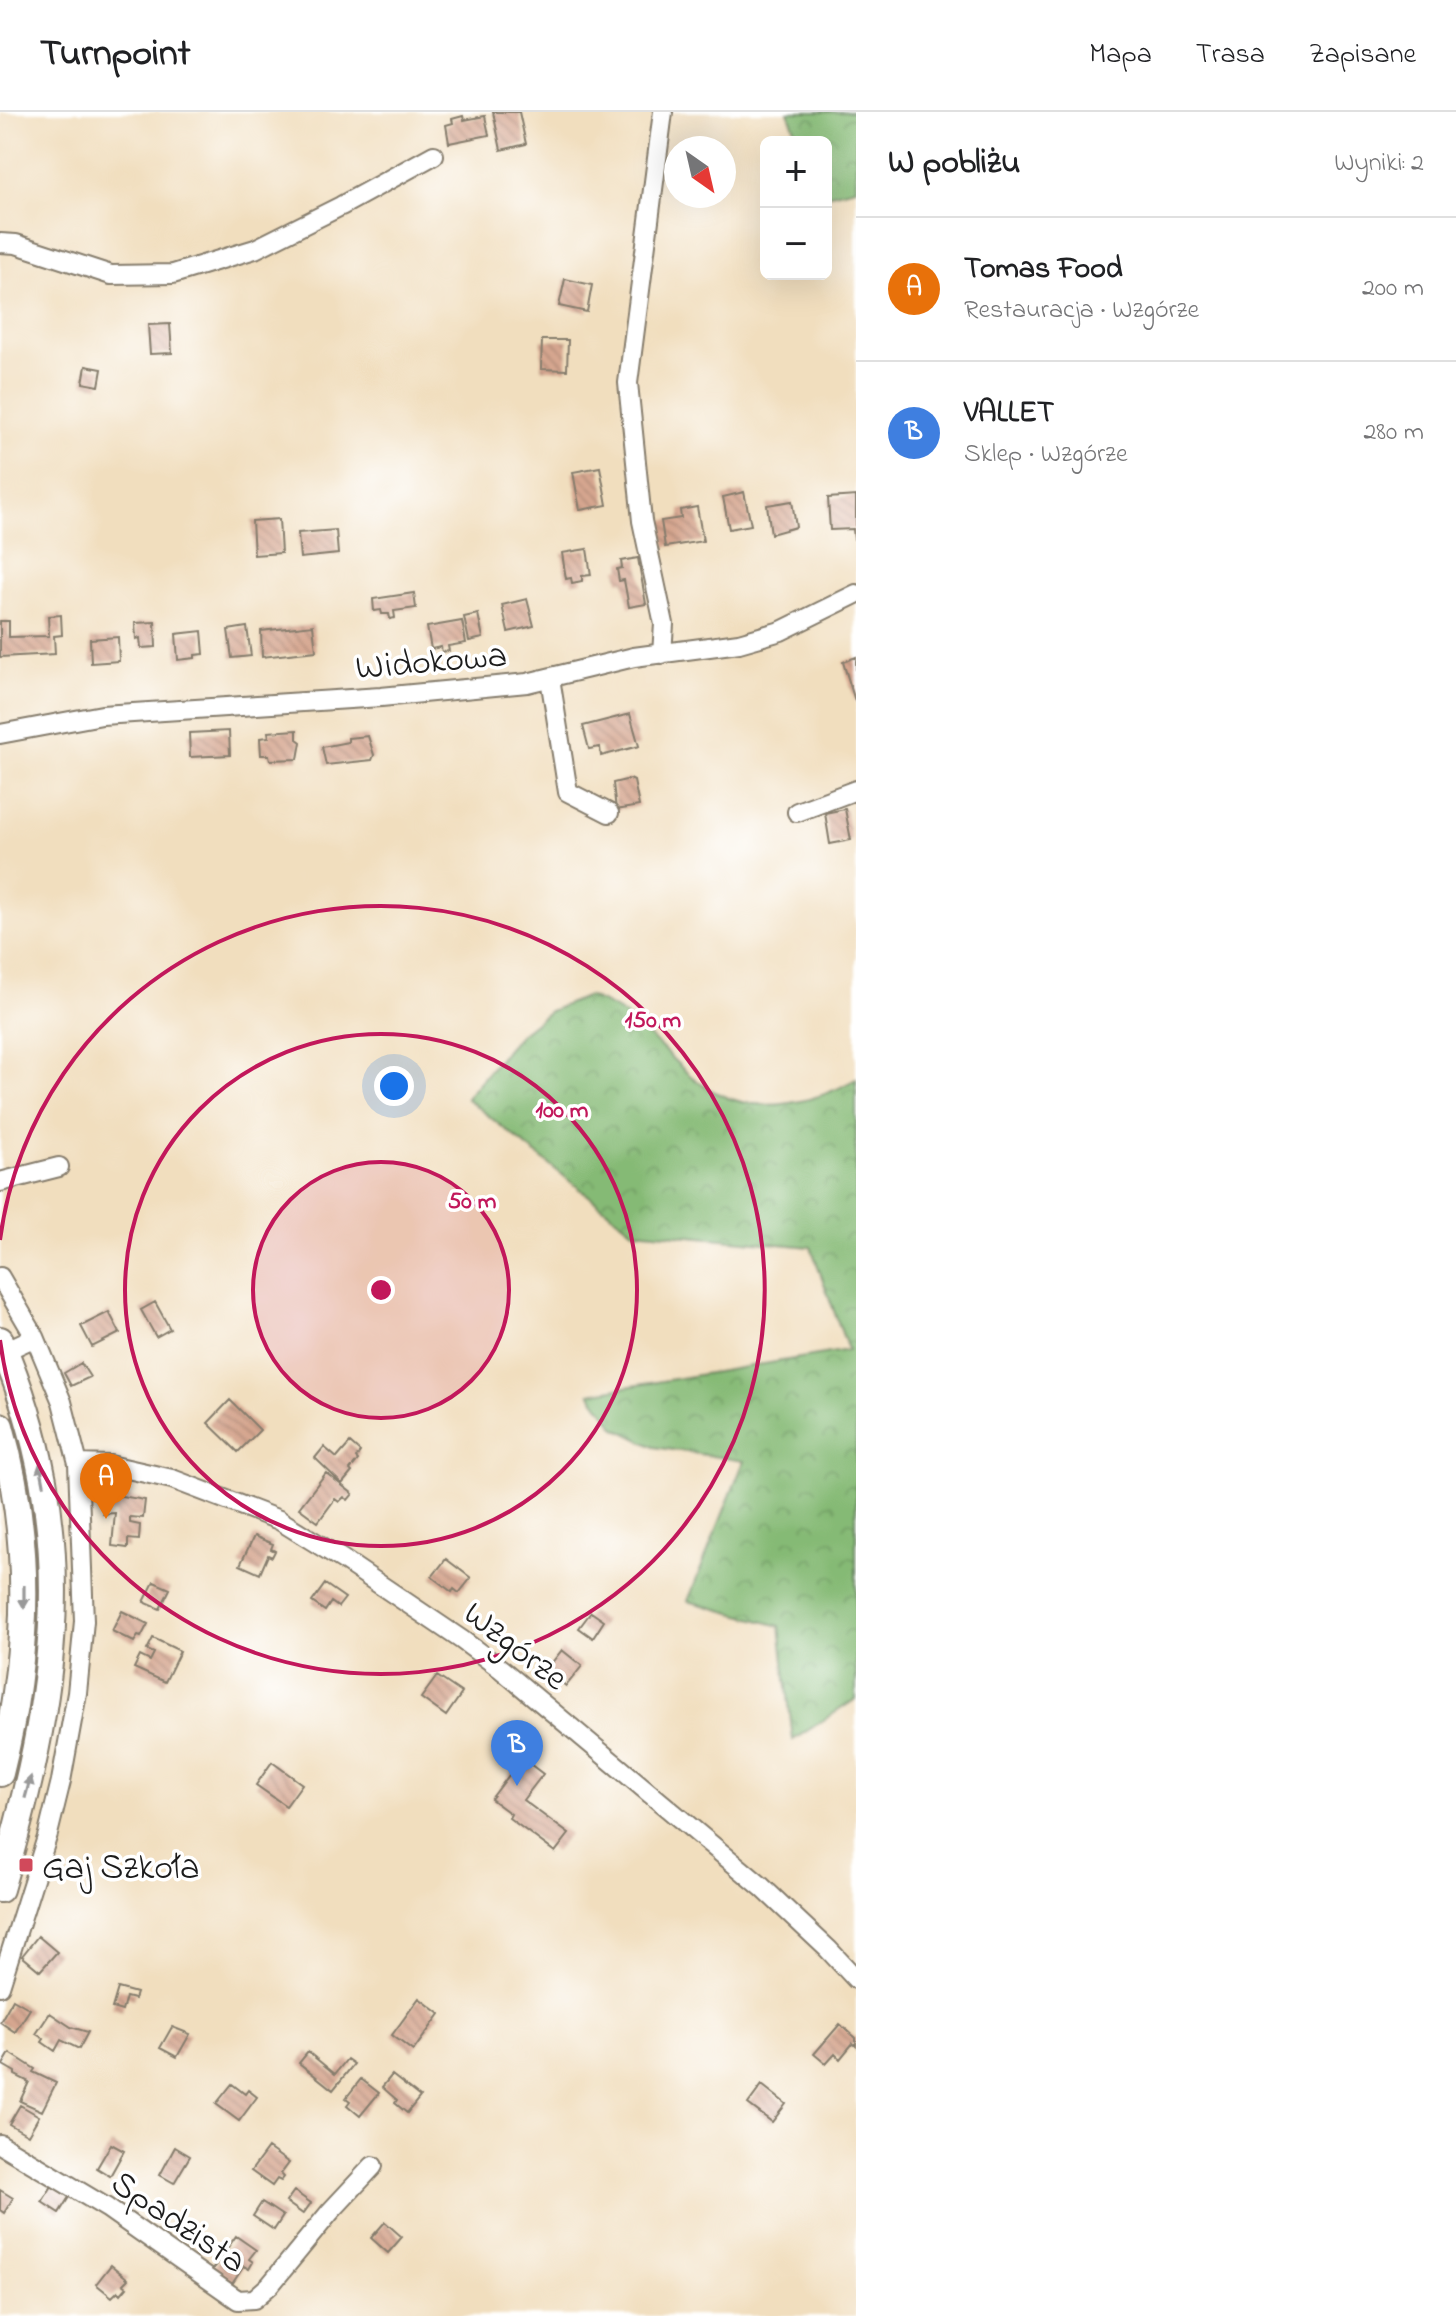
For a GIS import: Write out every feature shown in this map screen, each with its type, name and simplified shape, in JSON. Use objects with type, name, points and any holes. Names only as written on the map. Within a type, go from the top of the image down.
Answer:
[{"type":"highway","points":[[0,1889],[31,1776],[44,1710],[53,1634],[52,1551],[39,1459],[2,1345]]},
{"type":"highway","points":[[0,1426],[16,1492],[25,1598],[19,1682],[0,1773]]},
{"type":"street","points":[[662,654],[664,624],[642,521],[628,383],[663,112]]},
{"type":"street","points":[[0,243],[16,244],[111,275],[173,274],[255,249],[434,155]]},
{"type":"street","name":"Widokowa","points":[[0,734],[102,715],[527,683],[634,657],[739,643],[781,631],[856,594]]},
{"type":"street","points":[[550,678],[568,792],[609,813]]},
{"type":"street","points":[[797,812],[856,790]]},
{"type":"street","points":[[0,1182],[59,1167]]},
{"type":"street","points":[[0,1277],[35,1337],[62,1402],[78,1464],[84,1621],[70,1738],[48,1834],[0,1986]]},
{"type":"street","points":[[2,1345],[35,1337]]},
{"type":"street","name":"Wzgórze","points":[[78,1464],[110,1465],[172,1479],[279,1520],[342,1559],[501,1669],[762,1887],[856,1979]]},
{"type":"street","points":[[52,1551],[83,1545]]},
{"type":"street","name":"Spadzista","points":[[0,2144],[107,2208],[238,2300],[254,2299],[270,2285],[330,2212],[373,2166]]},
{"type":"green space","points":[[788,112],[856,112],[856,188],[832,194],[832,136],[798,136]]},
{"type":"green space","points":[[588,996],[622,1013],[691,1076],[732,1099],[769,1105],[787,1104],[823,1095],[856,1079],[856,1699],[793,1740],[780,1626],[688,1601],[744,1461],[654,1447],[616,1428],[590,1393],[848,1350],[811,1247],[633,1231],[466,1098],[519,1035],[550,1011]]},
{"type":"building","points":[[493,112],[519,112],[526,144],[501,150]]},
{"type":"building","points":[[463,116],[464,120],[485,116],[489,135],[449,143],[446,125],[453,123],[452,119]]},
{"type":"building","points":[[565,279],[592,285],[587,312],[559,306]]},
{"type":"building","points":[[170,324],[172,353],[150,354],[148,325]]},
{"type":"building","points":[[542,340],[568,340],[567,370],[541,369]]},
{"type":"building","points":[[86,366],[102,369],[99,386],[83,383]]},
{"type":"building","points":[[600,467],[607,505],[580,510],[573,472]]},
{"type":"building","points":[[744,492],[751,525],[729,529],[723,497]]},
{"type":"building","points":[[856,496],[854,539],[853,529],[830,530],[828,498]]},
{"type":"building","points":[[792,501],[796,527],[771,534],[767,505]]},
{"type":"building","points":[[697,507],[703,541],[665,547],[661,521],[681,518],[680,510]]},
{"type":"building","points":[[279,519],[281,553],[254,555],[252,521]]},
{"type":"building","points":[[336,530],[338,554],[300,558],[298,533]]},
{"type":"building","points":[[587,549],[591,575],[582,576],[582,581],[572,583],[571,578],[566,579],[562,553]]},
{"type":"building","points":[[638,558],[646,604],[629,607],[624,580],[619,581],[617,569],[622,568],[621,561]]},
{"type":"building","points":[[414,593],[416,608],[394,611],[395,618],[390,619],[389,614],[382,614],[381,610],[374,611],[373,599]]},
{"type":"building","points":[[527,599],[534,626],[508,632],[502,605]]},
{"type":"building","points":[[478,614],[483,638],[469,641],[464,617]]},
{"type":"building","points":[[61,615],[62,635],[54,636],[55,654],[0,657],[0,621],[9,621],[9,637],[49,636],[48,616]]},
{"type":"building","points":[[462,621],[466,643],[448,646],[449,651],[442,652],[441,647],[431,649],[427,627]]},
{"type":"building","points":[[155,622],[156,647],[141,648],[140,638],[136,639],[135,623]]},
{"type":"building","points":[[313,625],[316,651],[262,657],[261,631]]},
{"type":"building","points":[[247,627],[251,656],[232,658],[228,630]]},
{"type":"building","points":[[202,631],[204,654],[178,660],[176,634]]},
{"type":"building","points":[[118,637],[119,661],[91,663],[90,639]]},
{"type":"building","points":[[856,657],[856,700],[855,701],[843,662]]},
{"type":"building","points":[[630,714],[639,746],[601,756],[600,747],[589,749],[583,726]]},
{"type":"building","points":[[297,730],[297,739],[301,742],[298,759],[270,760],[269,755],[261,755],[260,738],[269,737],[268,732]]},
{"type":"building","points":[[229,731],[230,755],[190,757],[189,733]]},
{"type":"building","points":[[368,736],[374,755],[372,760],[326,765],[322,747],[348,742],[348,738]]},
{"type":"building","points":[[634,781],[639,806],[616,810],[613,783]]},
{"type":"building","points":[[845,809],[851,840],[830,844],[825,813]]},
{"type":"building","points":[[155,1302],[170,1329],[156,1337],[141,1310]]},
{"type":"building","points":[[109,1312],[120,1333],[92,1347],[81,1326]]},
{"type":"building","points":[[81,1363],[90,1377],[71,1386],[64,1373]]},
{"type":"building","points":[[230,1400],[260,1430],[238,1452],[208,1423]]},
{"type":"building","points":[[350,1443],[360,1452],[350,1470],[352,1472],[342,1484],[315,1458],[324,1447],[337,1458]]},
{"type":"building","points":[[326,1473],[353,1494],[348,1500],[344,1497],[339,1502],[335,1499],[318,1522],[299,1508]]},
{"type":"building","points":[[115,1487],[115,1495],[145,1500],[143,1518],[130,1517],[130,1523],[140,1525],[139,1540],[128,1539],[128,1548],[112,1546],[115,1513],[103,1514],[101,1488]]},
{"type":"building","points":[[254,1536],[273,1544],[271,1549],[275,1551],[272,1557],[268,1555],[260,1574],[240,1565]]},
{"type":"building","points":[[446,1559],[471,1578],[459,1593],[454,1589],[452,1592],[432,1577]]},
{"type":"building","points":[[154,1582],[170,1589],[160,1609],[144,1602]]},
{"type":"building","points":[[325,1584],[345,1598],[338,1607],[331,1602],[325,1611],[312,1602]]},
{"type":"building","points":[[122,1611],[148,1624],[141,1637],[138,1636],[134,1642],[112,1631]]},
{"type":"building","points":[[591,1612],[604,1621],[593,1638],[579,1628]]},
{"type":"building","points":[[153,1638],[180,1651],[165,1682],[134,1668],[140,1656],[150,1661],[154,1653],[147,1650]]},
{"type":"building","points":[[562,1650],[582,1666],[566,1686],[546,1670]]},
{"type":"building","points":[[437,1676],[462,1693],[446,1716],[421,1698]]},
{"type":"building","points":[[522,1758],[543,1774],[523,1800],[569,1834],[555,1852],[509,1818],[511,1814],[491,1799]]},
{"type":"building","points":[[272,1762],[302,1784],[286,1806],[256,1785]]},
{"type":"building","points":[[38,1936],[57,1952],[40,1971],[22,1956]]},
{"type":"building","points":[[118,1988],[136,1993],[134,1999],[126,1997],[122,2011],[112,2008]]},
{"type":"building","points":[[419,1998],[440,2014],[413,2051],[392,2035]]},
{"type":"building","points":[[13,1999],[30,2009],[15,2032],[0,2022]]},
{"type":"building","points":[[50,2013],[71,2027],[88,2032],[79,2049],[61,2040],[55,2051],[42,2042],[44,2039],[36,2034]]},
{"type":"building","points":[[840,2024],[856,2038],[856,2046],[853,2043],[840,2059],[835,2054],[826,2064],[814,2054]]},
{"type":"building","points":[[172,2027],[190,2034],[177,2057],[160,2048]]},
{"type":"building","points":[[308,2052],[335,2074],[347,2059],[354,2064],[333,2090],[299,2063]]},
{"type":"building","points":[[10,2053],[35,2069],[33,2072],[56,2083],[42,2111],[20,2101],[29,2082],[3,2065]]},
{"type":"building","points":[[392,2075],[420,2097],[407,2113],[382,2087]]},
{"type":"building","points":[[361,2079],[379,2093],[360,2116],[347,2105],[350,2101],[346,2098]]},
{"type":"building","points":[[232,2084],[245,2094],[248,2090],[257,2097],[239,2121],[216,2104]]},
{"type":"building","points":[[762,2085],[786,2104],[772,2122],[748,2104]]},
{"type":"building","points":[[20,2105],[39,2116],[28,2135],[9,2124]]},
{"type":"building","points":[[111,2144],[124,2151],[110,2176],[97,2168]]},
{"type":"building","points":[[175,2147],[190,2156],[174,2183],[160,2175]]},
{"type":"building","points":[[268,2148],[289,2163],[281,2174],[284,2177],[281,2181],[277,2179],[272,2186],[251,2171]]},
{"type":"building","points":[[52,2186],[69,2197],[59,2213],[42,2202]]},
{"type":"building","points":[[0,2190],[13,2198],[4,2213],[0,2210]]},
{"type":"building","points":[[294,2191],[311,2203],[303,2214],[286,2202]]},
{"type":"building","points":[[262,2202],[283,2216],[274,2230],[253,2216]]},
{"type":"building","points":[[385,2222],[402,2237],[388,2253],[371,2238]]},
{"type":"building","points":[[236,2236],[256,2250],[249,2259],[253,2262],[249,2269],[244,2266],[232,2284],[212,2270]]},
{"type":"building","points":[[111,2265],[128,2279],[123,2284],[127,2287],[121,2294],[118,2291],[112,2297],[96,2284]]},
{"type":"place","name":"Tomas Food","points":[[106,1519]]},
{"type":"place","name":"VALLET","points":[[517,1786]]},
{"type":"place","name":"Gaj Szkoła","points":[[26,1865]]}]
